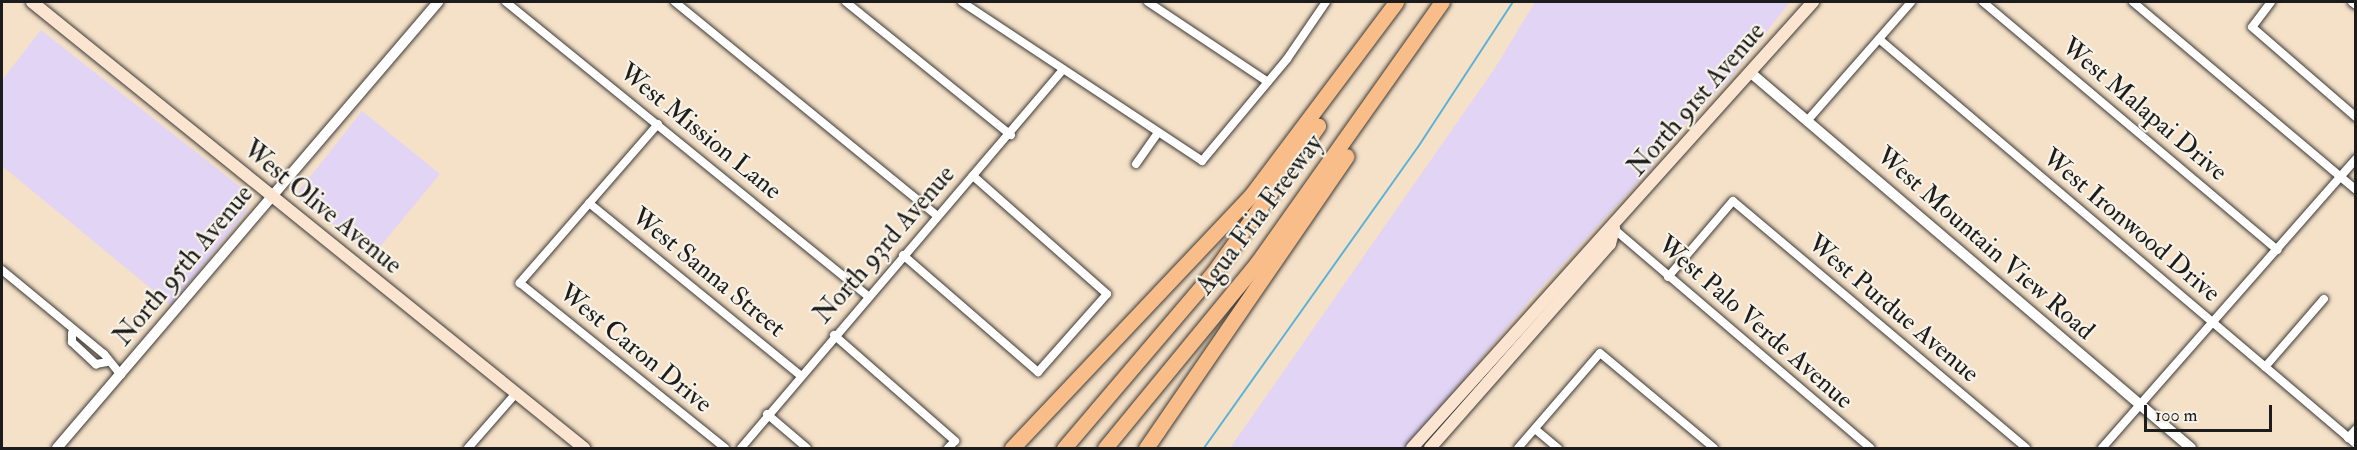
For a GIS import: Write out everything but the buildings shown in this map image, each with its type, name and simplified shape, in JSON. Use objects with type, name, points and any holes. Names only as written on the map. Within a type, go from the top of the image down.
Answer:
[{"type":"highway","points":[[1012,448],[1251,194],[1396,2]]},
{"type":"highway","name":"Agua Fria Freeway","points":[[1064,448],[1213,273],[1401,2]]},
{"type":"highway","name":"Agua Fria Freeway","points":[[1105,448],[1257,263],[1389,80],[1442,2]]},
{"type":"highway","points":[[1146,448],[1367,127],[1389,80]]},
{"type":"main road","name":"West Olive Avenue","points":[[32,2],[584,448]]},
{"type":"main road","name":"North 91st Avenue","points":[[1412,448],[1610,244],[1614,229],[1813,2]]},
{"type":"main road","name":"North 91st Avenue","points":[[1430,448],[1511,346]]},
{"type":"street","name":"North 95th Avenue","points":[[57,448],[438,2]]},
{"type":"street","name":"West Mission Lane","points":[[506,2],[868,296]]},
{"type":"street","points":[[675,2],[938,216]]},
{"type":"street","points":[[846,2],[1011,135]]},
{"type":"street","points":[[962,2],[1157,134],[1202,161],[1268,82],[1326,2]]},
{"type":"street","points":[[1148,2],[1268,82]]},
{"type":"street","points":[[1807,121],[1911,2]]},
{"type":"street","name":"West Malapai Drive","points":[[1983,2],[2277,250]]},
{"type":"street","points":[[2133,2],[2355,190]]},
{"type":"street","points":[[2271,2],[2252,27],[2355,117]]},
{"type":"street","points":[[2352,2],[2355,5]]},
{"type":"street","name":"West Ironwood Drive","points":[[1879,39],[2355,444]]},
{"type":"street","name":"North 93rd Avenue","points":[[741,448],[767,414],[903,255],[1011,135],[1063,70]]},
{"type":"street","name":"West Mountain View Road","points":[[1751,73],[2191,448]]},
{"type":"street","points":[[589,203],[658,124]]},
{"type":"street","points":[[1136,164],[1157,134]]},
{"type":"street","points":[[2102,448],[2355,159]]},
{"type":"street","points":[[903,255],[1038,372],[1107,294],[972,176]]},
{"type":"street","name":"West Purdue Avenue","points":[[1668,277],[1733,201],[2026,448]]},
{"type":"street","name":"West Caron Drive","points":[[589,203],[520,283],[725,448]]},
{"type":"street","name":"West Sanna Street","points":[[589,203],[800,375]]},
{"type":"street","name":"West Palo Verde Avenue","points":[[1614,229],[1870,448]]},
{"type":"street","points":[[2,270],[72,333],[104,354],[107,363],[121,375]]},
{"type":"street","points":[[2265,367],[2324,299]]},
{"type":"street","points":[[834,335],[955,441],[948,448]]},
{"type":"street","points":[[1518,448],[1600,352],[1714,448]]},
{"type":"street","points":[[468,448],[517,393]]},
{"type":"street","points":[[767,414],[807,448]]},
{"type":"street","points":[[1535,429],[1558,448]]},
{"type":"street","points":[[2348,438],[2355,429]]},
{"type":"shaded area","points":[[1535,2],[1790,2],[1729,80],[1667,142],[1648,171],[1533,296],[1406,448],[1230,448],[1495,68]]},
{"type":"shaded area","points":[[41,30],[248,193],[247,211],[171,305],[2,166],[2,80]]},
{"type":"shaded area","points":[[362,111],[440,174],[374,254],[300,200],[298,192]]},
{"type":"waterway","points":[[1204,448],[1418,147],[1513,2]]}]
